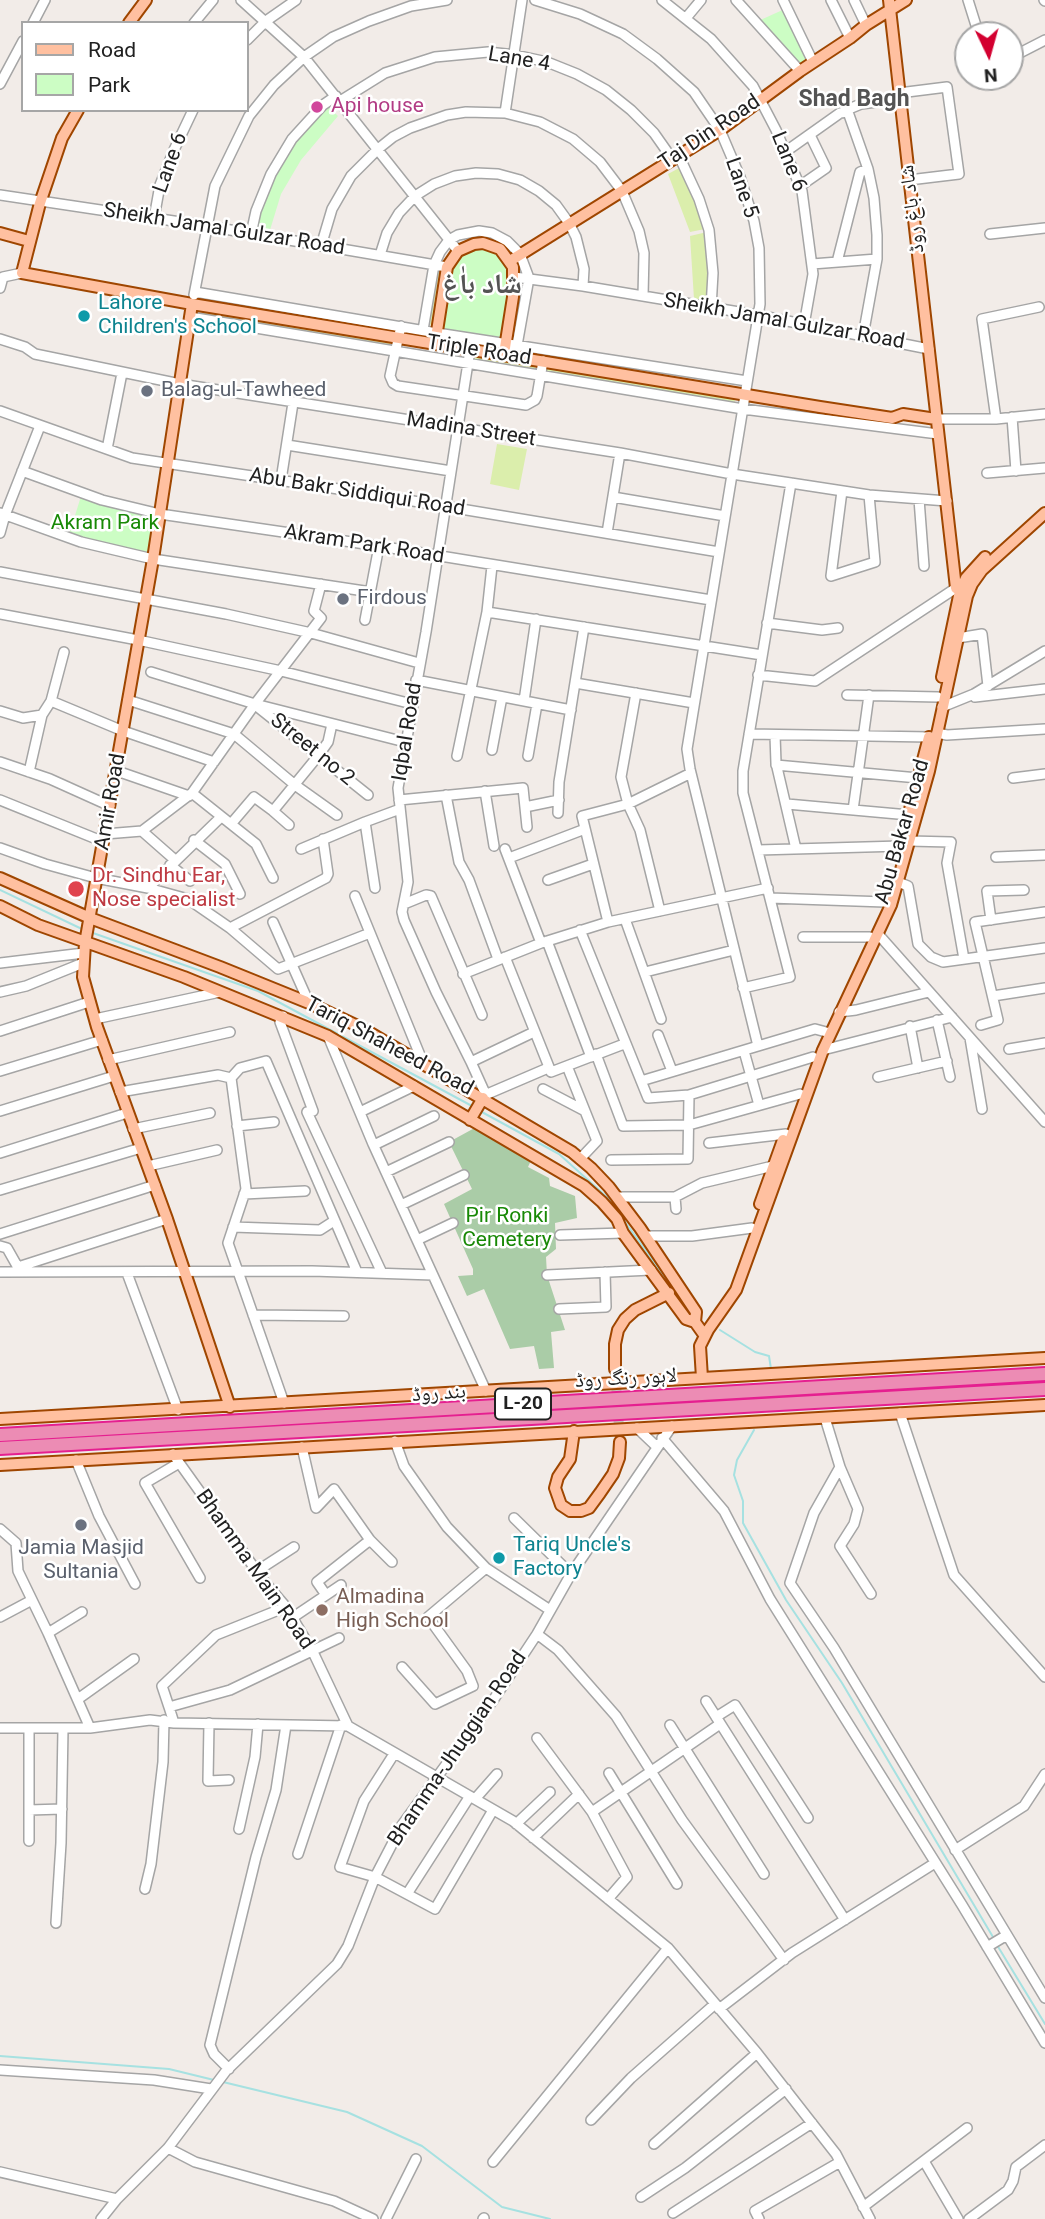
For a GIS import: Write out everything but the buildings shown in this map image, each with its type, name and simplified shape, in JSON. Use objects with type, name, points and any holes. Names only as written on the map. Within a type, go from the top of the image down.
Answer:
[{"type":"highway","name":"لاہور رنگ روڈ","points":[[0,1435],[1045,1374]]},
{"type":"highway","name":"لاہور رنگ روڈ","points":[[0,1448],[1045,1390]]},
{"type":"main road","points":[[130,21],[146,0]]},
{"type":"main road","name":"Taj Din Road","points":[[515,258],[720,130],[850,38],[889,5],[906,0]]},
{"type":"main road","name":"شاد باغ روڈ","points":[[889,5],[936,419],[961,592]]},
{"type":"main road","points":[[22,272],[40,203],[62,138],[77,112]]},
{"type":"main road","points":[[0,233],[29,241]]},
{"type":"main road","points":[[436,339],[447,267],[458,251],[483,243],[515,258],[510,350]]},
{"type":"main road","name":"Triple Road","points":[[22,272],[194,298],[399,338],[436,339],[470,350],[510,350],[543,361],[892,418],[903,414],[936,419]]},
{"type":"main road","name":"Amir Road","points":[[194,298],[153,559],[84,950],[83,983],[230,1407]]},
{"type":"main road","name":"Abu Bakar Road","points":[[888,904],[933,735],[966,578],[1012,531],[1045,505]]},
{"type":"main road","name":"Abu Bakar Road","points":[[961,592],[1045,513]]},
{"type":"main road","name":"Abu Bakar Road","points":[[940,702],[958,639],[961,592]]},
{"type":"main road","name":"Abu Bakar Road","points":[[909,829],[909,815],[918,778],[933,735]]},
{"type":"main road","name":"Abu Bakar Road","points":[[730,1296],[813,1057],[839,1012],[898,882],[905,844]]},
{"type":"main road","name":"Tariq Shaheed Road","points":[[0,878],[90,920],[220,967],[362,1028],[425,1067],[483,1098],[580,1159],[617,1197],[646,1236],[696,1312],[695,1322]]},
{"type":"main road","name":"Tariq Shaheed Road","points":[[1,910],[84,950],[184,977],[328,1036],[584,1186],[617,1219],[624,1233],[686,1319],[695,1322],[705,1336]]},
{"type":"main road","name":"Abu Bakar Road","points":[[702,1378],[700,1346],[736,1290],[827,1032],[874,935]]},
{"type":"main road","points":[[471,1119],[483,1098]]},
{"type":"main road","points":[[615,1369],[615,1344],[618,1330],[625,1319],[635,1310],[669,1293]]},
{"type":"main road","name":"بند روڈ","points":[[0,1419],[1045,1358]]},
{"type":"main road","points":[[0,1465],[76,1460],[176,1459],[395,1441],[1045,1405]]},
{"type":"main road","points":[[574,1431],[570,1459],[558,1477],[555,1488],[561,1505],[570,1511],[589,1508],[612,1474],[619,1458],[621,1443]]},
{"type":"street","points":[[34,21],[45,0]]},
{"type":"street","points":[[196,21],[213,0]]},
{"type":"street","points":[[241,0],[304,57],[458,251]]},
{"type":"street","points":[[248,39],[266,21],[296,0]]},
{"type":"street","points":[[447,0],[411,6],[333,37],[304,57],[274,85],[249,116],[215,186],[194,298],[401,326],[423,330],[436,339],[510,350],[747,380]]},
{"type":"street","points":[[505,113],[522,0]]},
{"type":"street","name":"Lane 5","points":[[535,0],[580,14],[623,34],[657,59],[694,92],[720,130],[754,220],[760,271],[760,304],[687,749],[758,1046]]},
{"type":"street","name":"Lane 6","points":[[662,0],[686,18],[731,60],[761,100],[800,186],[813,274],[804,326]]},
{"type":"street","points":[[686,18],[701,0]]},
{"type":"street","points":[[736,0],[800,71]]},
{"type":"street","points":[[783,0],[813,62]]},
{"type":"street","points":[[831,0],[850,38]]},
{"type":"street","points":[[854,0],[866,25]]},
{"type":"street","points":[[968,0],[975,21]]},
{"type":"street","points":[[1024,51],[1045,40]]},
{"type":"street","points":[[0,84],[21,45]]},
{"type":"street","name":"Lane 4","points":[[251,234],[256,211],[271,174],[292,139],[338,98],[385,73],[435,57],[488,52],[515,55],[547,62],[606,90],[639,117],[676,158],[699,199],[709,230],[713,273],[712,308]]},
{"type":"street","points":[[785,152],[844,111],[861,104],[947,87],[959,174],[909,180]]},
{"type":"street","points":[[844,111],[848,112],[868,169],[877,221],[877,260],[863,337]]},
{"type":"street","name":"Lane 6","points":[[154,218],[160,185],[192,112]]},
{"type":"street","points":[[321,246],[332,209],[351,176],[378,149],[410,128],[438,118],[466,112],[505,113],[540,122],[573,139],[600,162],[622,191],[639,231],[645,275],[643,296]]},
{"type":"street","points":[[800,186],[826,168],[810,135]]},
{"type":"street","points":[[836,262],[860,172],[868,169]]},
{"type":"street","points":[[380,255],[387,233],[399,213],[415,196],[454,176],[498,174],[520,180],[556,205],[569,223],[581,253],[583,286]]},
{"type":"street","name":"Sheikh Jamal Gulzar Road","points":[[0,195],[206,226],[447,267]]},
{"type":"street","points":[[990,234],[1045,228]]},
{"type":"street","points":[[423,330],[433,265],[449,240],[458,235],[479,231],[492,233],[507,241],[528,278],[510,350]]},
{"type":"street","points":[[812,264],[877,260]]},
{"type":"street","points":[[0,288],[4,277],[22,272]]},
{"type":"street","name":"Sheikh Jamal Gulzar Road","points":[[514,278],[583,286],[757,315],[929,349]]},
{"type":"street","points":[[996,419],[982,319],[1039,307]]},
{"type":"street","points":[[190,317],[743,409],[877,428],[938,433]]},
{"type":"street","points":[[401,326],[390,376],[398,386],[526,405],[535,400],[543,361]]},
{"type":"street","name":"Madina Street","points":[[0,339],[25,347],[35,354],[180,384],[842,491],[947,501]]},
{"type":"street","points":[[433,358],[436,339]]},
{"type":"street","name":"Iqbal Road","points":[[470,350],[438,556],[400,772],[399,805],[408,882],[404,919],[471,1062],[483,1098]]},
{"type":"street","points":[[107,449],[121,373]]},
{"type":"street","points":[[281,480],[293,403]]},
{"type":"street","name":"Abu Bakr Siddiqui Road","points":[[0,411],[132,458],[719,552]]},
{"type":"street","points":[[936,419],[996,419],[1045,414]]},
{"type":"street","points":[[1012,417],[1016,471]]},
{"type":"street","points":[[0,533],[2,514],[40,426]]},
{"type":"street","points":[[287,445],[451,471]]},
{"type":"street","points":[[607,533],[620,453]]},
{"type":"street","points":[[987,473],[1045,468]]},
{"type":"street","name":"Akram Park Road","points":[[22,471],[102,500],[160,514],[379,546],[711,600]]},
{"type":"street","points":[[743,988],[790,977],[743,793],[743,771],[791,483]]},
{"type":"street","points":[[842,491],[829,573],[834,577],[876,562],[869,495]]},
{"type":"street","points":[[613,497],[725,516]]},
{"type":"street","points":[[919,499],[924,566]]},
{"type":"street","points":[[2,514],[81,542],[153,559],[371,592]]},
{"type":"street","points":[[365,620],[379,546]]},
{"type":"street","points":[[457,755],[487,612],[492,566]]},
{"type":"street","points":[[0,572],[226,614],[311,633],[419,663]]},
{"type":"street","points":[[0,800],[105,838],[142,831],[190,795],[255,704],[311,633],[321,618],[314,611],[321,583]]},
{"type":"street","points":[[758,675],[815,681],[961,592]]},
{"type":"street","points":[[487,612],[762,655]]},
{"type":"street","points":[[0,614],[281,671],[412,704]]},
{"type":"street","points":[[524,701],[536,619]]},
{"type":"street","points":[[767,622],[814,629],[838,628]]},
{"type":"street","points":[[558,813],[584,627]]},
{"type":"street","points":[[958,639],[982,634],[988,686]]},
{"type":"street","points":[[847,695],[940,702],[974,694],[1045,651]]},
{"type":"street","points":[[29,772],[42,715],[51,701],[64,652]]},
{"type":"street","points":[[151,672],[255,704],[405,743]]},
{"type":"street","points":[[415,680],[571,710]]},
{"type":"street","points":[[575,683],[694,703]]},
{"type":"street","points":[[974,694],[975,697],[1045,689]]},
{"type":"street","points":[[636,693],[621,777],[628,804],[640,830],[660,911]]},
{"type":"street","points":[[852,810],[869,695]]},
{"type":"street","points":[[492,750],[502,697]]},
{"type":"street","points":[[128,700],[234,734],[295,785],[337,815]]},
{"type":"street","points":[[51,701],[123,731],[214,762]]},
{"type":"street","name":"Street no 2","points":[[255,704],[368,795]]},
{"type":"street","points":[[528,756],[537,704]]},
{"type":"street","points":[[0,711],[23,718],[42,715]]},
{"type":"street","points":[[273,811],[318,756],[328,741],[332,724]]},
{"type":"street","points":[[749,734],[947,735],[1045,729]]},
{"type":"street","points":[[775,734],[776,765],[796,849]]},
{"type":"street","points":[[0,762],[110,806]]},
{"type":"street","points":[[776,765],[918,778]]},
{"type":"street","points":[[117,771],[190,795],[256,844],[273,878]]},
{"type":"street","points":[[608,922],[582,816],[628,804],[691,773]]},
{"type":"street","points":[[1013,778],[1045,774]]},
{"type":"street","points":[[301,849],[399,805],[446,795],[485,791],[523,788],[527,827]]},
{"type":"street","points":[[485,791],[494,846]]},
{"type":"street","points":[[446,795],[458,862],[469,880],[548,1068],[551,1072],[624,1044]]},
{"type":"street","points":[[231,824],[252,798],[256,797],[289,825]]},
{"type":"street","points":[[525,807],[559,800]]},
{"type":"street","points":[[786,804],[909,815]]},
{"type":"street","points":[[148,888],[194,840],[221,817]]},
{"type":"street","points":[[365,822],[375,888]]},
{"type":"street","points":[[585,830],[507,854],[624,1126],[688,1125],[800,1094]]},
{"type":"street","points":[[142,831],[190,881]]},
{"type":"street","points":[[230,928],[326,878],[328,874],[323,839]]},
{"type":"street","points":[[194,840],[225,864],[240,894]]},
{"type":"street","points":[[758,850],[951,842],[947,863],[964,959]]},
{"type":"street","points":[[0,848],[96,878],[188,899],[230,928],[276,968],[293,965],[370,933]]},
{"type":"street","points":[[996,857],[1045,855]]},
{"type":"street","points":[[548,880],[593,864]]},
{"type":"street","points":[[898,882],[908,886],[918,944],[931,957],[943,962],[1045,948]]},
{"type":"street","points":[[992,920],[987,891],[1024,891]]},
{"type":"street","points":[[463,974],[580,930],[721,898],[769,893],[888,904]]},
{"type":"street","points":[[404,904],[426,895],[431,897],[482,1016]]},
{"type":"street","points":[[355,896],[425,1067]]},
{"type":"street","points":[[981,1025],[998,1020],[975,922],[1045,912]]},
{"type":"street","points":[[625,919],[661,1019]]},
{"type":"street","points":[[273,922],[309,1003]]},
{"type":"street","points":[[580,930],[648,1098],[689,1095],[813,1057]]},
{"type":"street","points":[[803,937],[874,935],[929,992],[1045,1122]]},
{"type":"street","points":[[0,963],[84,950]]},
{"type":"street","points":[[0,992],[26,986],[84,950]]},
{"type":"street","points":[[645,972],[734,950]]},
{"type":"street","points":[[993,996],[1045,988]]},
{"type":"street","points":[[95,1019],[220,992]]},
{"type":"street","points":[[839,1012],[929,992]]},
{"type":"street","points":[[0,1031],[89,1002]]},
{"type":"street","points":[[283,1016],[280,1023],[313,1111],[307,1112],[382,1273]]},
{"type":"street","points":[[822,1050],[951,1017]]},
{"type":"street","points":[[937,1020],[950,1077]]},
{"type":"street","points":[[910,1026],[918,1068]]},
{"type":"street","points":[[641,1081],[815,1029],[827,1032]]},
{"type":"street","points":[[108,1059],[230,1032]]},
{"type":"street","points":[[471,1062],[534,1032]]},
{"type":"street","points":[[657,1035],[672,1071]]},
{"type":"street","points":[[328,1036],[386,1172],[486,1391]]},
{"type":"street","points":[[970,1038],[982,1109]]},
{"type":"street","points":[[0,1071],[102,1040]]},
{"type":"street","points":[[1009,1049],[1045,1043]]},
{"type":"street","points":[[744,1051],[759,1105]]},
{"type":"street","points":[[878,1077],[947,1061]]},
{"type":"street","points":[[231,1077],[240,1068],[266,1062],[357,1272]]},
{"type":"street","points":[[567,1066],[597,1141],[580,1159]]},
{"type":"street","points":[[483,1098],[548,1068]]},
{"type":"street","points":[[120,1092],[218,1075],[231,1077]]},
{"type":"street","points":[[0,1111],[114,1076]]},
{"type":"street","points":[[231,1077],[246,1189],[228,1243],[284,1403]]},
{"type":"street","points":[[360,1112],[414,1086]]},
{"type":"street","points":[[543,1089],[585,1111]]},
{"type":"street","points":[[611,1160],[688,1159],[689,1095]]},
{"type":"street","points":[[0,1153],[127,1113]]},
{"type":"street","points":[[133,1129],[210,1113]]},
{"type":"street","points":[[374,1145],[434,1116]]},
{"type":"street","points":[[237,1126],[274,1122]]},
{"type":"street","points":[[709,1143],[786,1134]]},
{"type":"street","points":[[386,1172],[449,1142]]},
{"type":"street","points":[[0,1190],[141,1148]]},
{"type":"street","points":[[148,1166],[217,1150]]},
{"type":"street","points":[[617,1197],[675,1197],[702,1183],[773,1166]]},
{"type":"street","points":[[401,1205],[464,1175]]},
{"type":"street","points":[[0,1234],[155,1185]]},
{"type":"street","points":[[244,1194],[305,1191]]},
{"type":"street","points":[[675,1197],[676,1209]]},
{"type":"street","points":[[20,1270],[167,1219]]},
{"type":"street","points":[[233,1227],[320,1230],[334,1222]]},
{"type":"street","points":[[417,1240],[453,1223]]},
{"type":"street","points":[[646,1236],[692,1236],[752,1228]]},
{"type":"street","points":[[561,1236],[624,1233]]},
{"type":"street","points":[[0,1246],[7,1248],[20,1270]]},
{"type":"street","points":[[547,1275],[651,1270]]},
{"type":"street","points":[[0,1272],[238,1271],[433,1275]]},
{"type":"street","points":[[559,1309],[606,1307],[605,1272]]},
{"type":"street","points":[[127,1273],[178,1410]]},
{"type":"street","points":[[253,1315],[344,1316]]},
{"type":"street","points":[[900,1413],[954,1575],[1045,1677]]},
{"type":"street","points":[[825,1418],[840,1468],[858,1509],[854,1524],[840,1546],[872,1594]]},
{"type":"street","name":"Bhamma-Jhuggian Road","points":[[101,2219],[168,2148],[228,2070],[337,1964],[348,1946],[374,1877],[402,1825],[494,1699],[571,1574],[672,1426]]},
{"type":"street","points":[[637,1428],[660,1443],[724,1511],[770,1600],[1045,2043]]},
{"type":"street","points":[[395,1441],[404,1466],[447,1527],[486,1568],[550,1610]]},
{"type":"street","points":[[302,1447],[316,1508],[334,1489],[370,1540],[392,1562]]},
{"type":"street","points":[[176,1459],[145,1483],[200,1578]]},
{"type":"street","name":"Bhamma Main Road","points":[[176,1459],[286,1607],[313,1652],[345,1726]]},
{"type":"street","points":[[76,1460],[99,1516],[135,1584]]},
{"type":"street","points":[[840,1468],[814,1513],[790,1583],[834,1648],[1045,1998]]},
{"type":"street","points":[[514,1518],[571,1574]]},
{"type":"street","points":[[0,1529],[16,1543],[18,1572],[90,1728]]},
{"type":"street","points":[[326,1595],[317,1582],[370,1540]]},
{"type":"street","points":[[257,1571],[294,1547]]},
{"type":"street","points":[[402,1668],[435,1704],[473,1686],[467,1671],[428,1617],[486,1568]]},
{"type":"street","points":[[292,1618],[341,1585]]},
{"type":"street","points":[[0,1617],[32,1600]]},
{"type":"street","points":[[145,1889],[151,1864],[169,1722],[169,1707],[162,1686],[216,1635],[286,1607]]},
{"type":"street","points":[[48,1633],[82,1612]]},
{"type":"street","points":[[537,1633],[558,1650],[616,1716],[682,1820],[784,1960]]},
{"type":"street","points":[[169,1707],[230,1690],[339,1638]]},
{"type":"street","points":[[78,1699],[134,1659]]},
{"type":"street","points":[[705,1701],[845,1920]]},
{"type":"street","points":[[592,1812],[686,1748],[735,1705],[808,1818]]},
{"type":"street","points":[[0,1728],[90,1728],[150,1720],[345,1726],[437,1777],[516,1824],[668,1948],[812,2123],[840,2162],[868,2218]]},
{"type":"street","points":[[209,1723],[208,1781],[229,1780]]},
{"type":"street","points":[[239,1829],[253,1770],[258,1724]]},
{"type":"street","points":[[228,2070],[214,2054],[211,2045],[253,1870],[276,1790],[286,1725]]},
{"type":"street","points":[[670,1725],[764,1874]]},
{"type":"street","points":[[298,1854],[345,1726]]},
{"type":"street","points":[[29,1729],[29,1841]]},
{"type":"street","points":[[56,1923],[64,1729]]},
{"type":"street","points":[[537,1738],[592,1812],[627,1877],[608,1899]]},
{"type":"street","points":[[394,1754],[364,1801],[340,1867],[374,1877],[435,1909],[493,1810]]},
{"type":"street","points":[[609,1773],[677,1884]]},
{"type":"street","points":[[407,1894],[472,1798],[497,1774]]},
{"type":"street","points":[[955,1850],[1024,1807],[1045,1774]]},
{"type":"street","points":[[516,1824],[550,1792]]},
{"type":"street","points":[[533,1838],[579,1794]]},
{"type":"street","points":[[29,1810],[62,1809]]},
{"type":"street","points":[[592,2120],[631,2078],[717,2006],[935,1863]]},
{"type":"street","points":[[987,1947],[1007,1936]]},
{"type":"street","points":[[493,2162],[668,1948]]},
{"type":"street","points":[[654,2144],[757,2053]]},
{"type":"street","points":[[0,2070],[154,2080],[212,2088]]},
{"type":"street","points":[[641,2197],[685,2168],[786,2089]]},
{"type":"street","points":[[673,2213],[812,2123]]},
{"type":"street","points":[[863,2207],[967,2129]]},
{"type":"street","points":[[969,2219],[1008,2190],[1016,2167],[1045,2145]]},
{"type":"street","points":[[168,2148],[195,2162],[334,2200],[373,2219]]},
{"type":"street","points":[[386,2219],[415,2159]]},
{"type":"street","points":[[924,2161],[958,2219]]},
{"type":"street","points":[[760,2219],[755,2211],[840,2162]]},
{"type":"street","points":[[0,2172],[117,2199]]},
{"type":"green space","points":[[787,8],[813,62],[800,71],[756,22]]},
{"type":"green space","points":[[328,106],[338,116],[301,160],[281,194],[270,230],[254,226],[270,182],[292,141]]},
{"type":"green space","points":[[681,167],[698,200],[705,229],[690,232],[668,174]]},
{"type":"green space","points":[[707,232],[710,300],[694,299],[690,236]]},
{"type":"green space","points":[[475,248],[486,248],[503,256],[512,275],[501,340],[440,332],[450,273],[457,259]]},
{"type":"green space","points":[[442,270],[433,323],[430,325],[427,324],[437,271]]},
{"type":"green space","points":[[209,298],[391,329],[393,332],[206,301]]},
{"type":"green space","points":[[204,312],[390,343],[392,346],[204,317]]},
{"type":"green space","points":[[473,357],[532,365],[536,368],[535,371],[472,362]]},
{"type":"green space","points":[[545,367],[734,398],[735,402],[544,375]]},
{"type":"green space","points":[[497,444],[527,449],[519,490],[490,484]]},
{"type":"green space","name":"Akram Park","points":[[82,493],[154,515],[147,558],[68,538]]},
{"type":"green space","name":"Pir Ronki Cemetery","points":[[480,1125],[533,1156],[528,1167],[549,1178],[550,1186],[575,1196],[577,1218],[555,1223],[556,1249],[546,1257],[547,1275],[565,1330],[551,1332],[554,1368],[539,1369],[534,1346],[510,1349],[484,1289],[467,1296],[458,1276],[473,1275],[473,1269],[444,1204],[472,1189],[449,1142]]},
{"type":"waterway","points":[[0,890],[84,930]]},
{"type":"waterway","points":[[93,933],[258,991],[472,1106]]},
{"type":"waterway","points":[[480,1111],[559,1154],[608,1198],[691,1314]]},
{"type":"waterway","points":[[720,1330],[755,1352],[769,1356],[771,1369]]},
{"type":"waterway","points":[[754,1430],[737,1460],[734,1475],[743,1501],[743,1523],[786,1600],[842,1683],[993,1937]]},
{"type":"waterway","points":[[997,1945],[1045,2024]]},
{"type":"waterway","points":[[0,2056],[169,2069],[214,2080]]},
{"type":"waterway","points":[[223,2082],[347,2112],[422,2146],[502,2207],[550,2219]]},
{"type":"tunnel","points":[[615,1369],[620,1442]]},
{"type":"place","name":"Api house","points":[[317,107]]},
{"type":"place","name":"Lahore Children's School","points":[[84,316]]},
{"type":"place","name":"Balag-ul-Tawheed","points":[[147,391]]},
{"type":"place","name":"Firdous","points":[[343,599]]},
{"type":"place","name":"Dr. Sindhu Ear, Nose specialist","points":[[76,889]]},
{"type":"place","name":"Jamia Masjid Sultania","points":[[81,1525]]},
{"type":"place","name":"Tariq Uncle's Factory","points":[[499,1558]]},
{"type":"place","name":"Almadina High School","points":[[322,1610]]},
{"type":"district","name":"Shad Bagh","points":[[854,100]]},
{"type":"district","name":"شاد باٰغ","points":[[482,286]]}]
